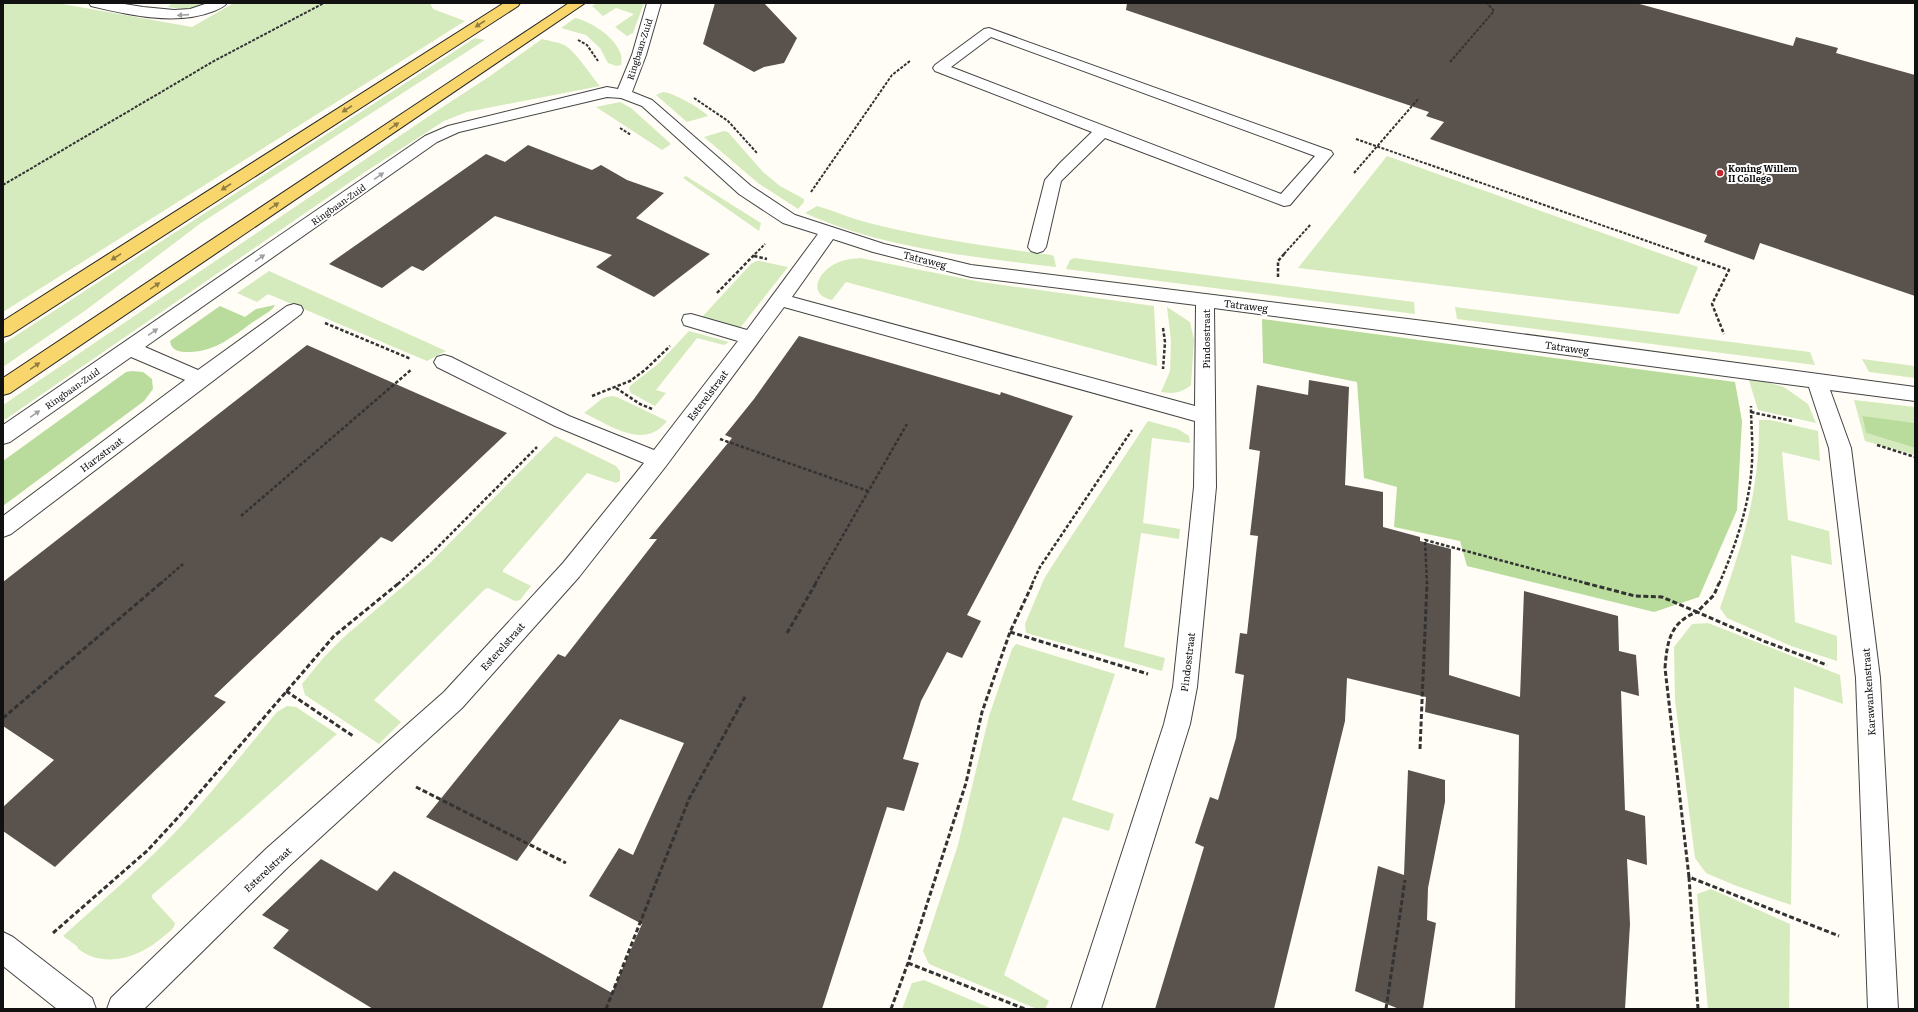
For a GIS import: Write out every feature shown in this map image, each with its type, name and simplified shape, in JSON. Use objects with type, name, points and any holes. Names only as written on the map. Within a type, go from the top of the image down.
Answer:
[{"type":"main road","points":[[3,330],[513,3]]},
{"type":"main road","points":[[3,388],[578,3]]},
{"type":"street","points":[[96,3],[162,15],[179,15],[201,12],[220,3]]},
{"type":"street","name":"Ringbaan-Zuid","points":[[3,436],[431,139],[454,129],[595,94],[607,92],[624,94],[639,56],[654,3]]},
{"type":"street","points":[[989,32],[1325,154],[1284,201],[1104,131],[940,68],[989,32]]},
{"type":"street","name":"Tatraweg","points":[[624,94],[646,103],[746,190],[789,219],[828,233],[971,271],[1205,300],[1915,394]]},
{"type":"street","points":[[1037,247],[1053,180],[1104,131]]},
{"type":"street","name":"Esterelstraat","points":[[122,1009],[277,858],[453,700],[565,576],[658,460],[780,300],[828,233]]},
{"type":"street","points":[[780,300],[1205,416]]},
{"type":"street","name":"Pindosstraat","points":[[1086,1009],[1177,724],[1186,687],[1205,486],[1205,300]]},
{"type":"street","name":"Harzstraat","points":[[3,528],[294,310]]},
{"type":"street","points":[[691,320],[751,338]]},
{"type":"street","points":[[130,348],[200,379]]},
{"type":"street","points":[[444,362],[562,421],[658,460]]},
{"type":"street","name":"Karawankenstraat","points":[[1817,381],[1840,448],[1868,678],[1883,1009]]},
{"type":"street","points":[[12,954],[81,1009]]},
{"type":"path","points":[[3,185],[214,62],[324,3]]},
{"type":"path","points":[[1450,62],[1494,11],[1487,3]]},
{"type":"path","points":[[693,97],[728,121],[762,158]]},
{"type":"path","points":[[12,954],[148,850],[182,813],[334,636],[404,579],[436,549],[562,421],[592,396],[604,390],[616,388],[651,364],[691,320],[789,219]]},
{"type":"path","points":[[1278,277],[1285,278]]},
{"type":"path","points":[[1724,334],[1712,304],[1725,279]]},
{"type":"path","points":[[891,1009],[908,963],[966,783],[982,712],[1010,632],[1040,567],[1128,436],[1149,401],[1163,369],[1165,342],[1157,294]]},
{"type":"path","points":[[1716,333],[1732,335]]},
{"type":"path","points":[[240,516],[413,368]]},
{"type":"path","points":[[1698,1009],[1689,877],[1665,668],[1667,644],[1676,624],[1688,614],[1697,612],[1714,595],[1733,551],[1746,505],[1752,462],[1752,430],[1751,404],[1741,370]]},
{"type":"path","points":[[787,634],[907,424]]},
{"type":"path","points":[[684,426],[868,492]]},
{"type":"path","points":[[1420,749],[1427,583],[1425,540],[1635,596],[1662,597],[1806,658],[1868,678]]},
{"type":"path","points":[[3,718],[183,564]]},
{"type":"path","points":[[1010,632],[1186,687]]},
{"type":"path","points":[[286,691],[383,764],[566,863]]},
{"type":"path","points":[[606,1009],[689,799],[746,695]]},
{"type":"path","points":[[1689,877],[1880,953]]},
{"type":"path","points":[[1386,1009],[1405,880]]},
{"type":"path","points":[[908,963],[1025,1009]]},
{"type":"green space","points":[[3,3],[57,3],[192,27],[234,3],[430,3],[433,9],[465,21],[3,312]]},
{"type":"green space","points":[[163,3],[211,3],[195,8],[180,9],[168,7],[171,4]]},
{"type":"green space","points":[[597,3],[644,3],[633,33],[627,36],[615,27],[634,14],[616,8],[603,16],[592,6]]},
{"type":"green space","points":[[575,18],[599,29],[614,42],[619,49],[621,65],[616,66],[608,63],[600,48],[586,35],[561,28]]},
{"type":"green space","points":[[475,38],[485,40],[201,223],[86,310],[3,367],[3,344]]},
{"type":"green space","points":[[542,39],[559,43],[569,48],[600,86],[467,112],[444,121],[362,174],[3,421],[3,405],[490,76]]},
{"type":"green space","points":[[663,92],[687,101],[708,116],[687,122],[656,95]]},
{"type":"green space","points":[[620,102],[631,108],[671,144],[662,150],[596,107]]},
{"type":"green space","points":[[724,131],[728,132],[763,172],[780,186],[804,199],[804,202],[798,209],[758,183],[704,137]]},
{"type":"green space","points":[[1387,156],[1698,267],[1679,314],[1298,268]]},
{"type":"green space","points":[[686,176],[761,223],[759,231],[683,178]]},
{"type":"green space","points":[[817,206],[863,221],[937,238],[1052,255],[1054,257],[1056,267],[960,255],[896,243],[834,225],[805,213]]},
{"type":"green space","points":[[860,258],[981,282],[1154,306],[1157,366],[846,282],[832,300],[820,294],[818,289],[819,279],[827,269],[842,261]]},
{"type":"green space","points":[[1074,258],[1414,302],[1415,314],[1066,269],[1070,260]]},
{"type":"green space","points":[[756,261],[788,267],[740,328],[702,317],[751,264]]},
{"type":"green space","points":[[269,271],[446,351],[427,361],[268,294],[257,302],[237,293]]},
{"type":"green space","points":[[275,305],[267,313],[232,337],[206,350],[184,352],[176,350],[171,345],[170,341],[220,306],[245,317],[256,309]]},
{"type":"green space","points":[[1167,307],[1190,322],[1194,340],[1191,385],[1184,390],[1174,393],[1161,392],[1170,371],[1171,341]]},
{"type":"green space","points":[[1455,307],[1810,352],[1815,365],[1457,319]]},
{"type":"green space","points":[[1262,319],[1735,382],[1742,421],[1737,510],[1699,597],[1654,612],[1467,566],[1460,541],[1394,527],[1397,487],[1364,478],[1357,382],[1263,363]]},
{"type":"green space","points":[[689,331],[729,342],[724,345],[697,338],[656,390],[666,393],[655,406],[631,393],[629,389],[630,386],[658,364]]},
{"type":"green space","points":[[1862,359],[1915,366],[1915,378],[1869,372]]},
{"type":"green space","points":[[126,372],[143,372],[152,379],[153,389],[144,401],[3,506],[3,461]]},
{"type":"green space","points":[[1748,377],[1784,387],[1808,404],[1816,423],[1758,410]]},
{"type":"green space","points":[[612,396],[667,421],[658,430],[648,434],[637,435],[616,429],[584,413],[603,398]]},
{"type":"green space","points":[[1854,400],[1915,407],[1915,423],[1862,417],[1866,433],[1915,448],[1915,455],[1865,441]]},
{"type":"green space","points":[[1862,416],[1915,423],[1915,448],[1866,433]]},
{"type":"green space","points":[[1759,420],[1770,420],[1818,431],[1820,461],[1782,452],[1788,520],[1829,531],[1832,565],[1791,555],[1795,622],[1837,636],[1837,661],[1791,646],[1727,618],[1720,608],[1743,538],[1753,493],[1759,446]]},
{"type":"green space","points":[[1148,421],[1178,429],[1189,436],[1190,443],[1152,438],[1143,523],[1180,529],[1179,539],[1141,533],[1124,647],[1165,658],[1162,671],[1026,633],[1025,624],[1044,579]]},
{"type":"green space","points":[[555,436],[616,466],[620,471],[620,481],[616,483],[587,473],[503,570],[503,572],[531,586],[520,600],[515,601],[488,588],[485,589],[374,700],[401,722],[379,744],[305,695],[302,684],[324,657],[344,637],[429,564]]},
{"type":"green space","points":[[1708,623],[1840,675],[1843,704],[1794,687],[1791,905],[1734,885],[1706,873],[1695,858],[1675,700],[1674,647],[1692,624]]},
{"type":"green space","points":[[1016,644],[1115,674],[1072,800],[1114,814],[1109,831],[1063,817],[1004,975],[1049,1001],[1045,1009],[1037,1009],[929,964],[923,951],[958,845],[989,716],[1012,649]]},
{"type":"green space","points":[[287,706],[296,707],[337,734],[239,821],[152,895],[152,898],[175,923],[174,927],[144,950],[122,958],[110,959],[88,955],[63,936],[169,839],[207,797],[277,712]]},
{"type":"green space","points":[[1711,889],[1790,924],[1789,1009],[1708,1009],[1697,894]]},
{"type":"green space","points":[[924,980],[990,1009],[902,1009],[912,983]]},
{"type":"building","points":[[715,3],[764,3],[797,38],[784,63],[764,67],[754,72],[703,44]]},
{"type":"building","name":"Koning Willem II College","points":[[1127,3],[1636,3],[1793,46],[1796,37],[1838,48],[1836,53],[1915,75],[1915,296],[1760,243],[1754,260],[1704,242],[1707,235],[1430,139],[1444,122],[1426,116],[1429,112],[1126,10]]},
{"type":"building","points":[[528,145],[592,170],[601,165],[627,180],[664,193],[636,218],[710,254],[654,297],[596,267],[612,255],[495,216],[423,271],[412,266],[382,288],[329,264],[486,154],[505,162]]},
{"type":"building","points":[[799,336],[1000,395],[1001,392],[1073,416],[967,615],[981,621],[962,658],[947,652],[921,701],[903,759],[919,763],[904,811],[887,807],[822,1009],[373,1009],[273,948],[289,930],[262,915],[321,859],[377,891],[394,871],[612,993],[642,924],[589,896],[619,848],[633,855],[684,743],[620,719],[517,861],[426,817],[558,654],[565,657],[657,539],[649,539],[732,438],[725,435],[754,399]]},
{"type":"building","points":[[307,345],[507,433],[392,542],[381,537],[214,696],[226,702],[55,867],[3,831],[3,807],[54,760],[3,726],[3,582]]},
{"type":"building","points":[[1309,380],[1349,387],[1345,485],[1383,492],[1383,527],[1420,537],[1420,541],[1451,549],[1449,675],[1520,697],[1524,591],[1618,616],[1619,651],[1636,655],[1639,696],[1621,691],[1625,810],[1645,816],[1647,865],[1627,859],[1630,924],[1625,1009],[1515,1009],[1519,735],[1425,712],[1426,697],[1347,678],[1345,721],[1274,1009],[1155,1009],[1204,847],[1195,843],[1210,797],[1218,800],[1236,738],[1244,675],[1235,673],[1240,633],[1247,634],[1258,536],[1250,535],[1260,451],[1249,449],[1257,385],[1308,395]]},
{"type":"building","points":[[1408,770],[1445,780],[1445,802],[1428,888],[1427,920],[1436,923],[1423,1009],[1399,1009],[1355,991],[1378,866],[1404,875]]},
{"type":"place","name":"Koning Willem II College","points":[[1720,173]]}]
